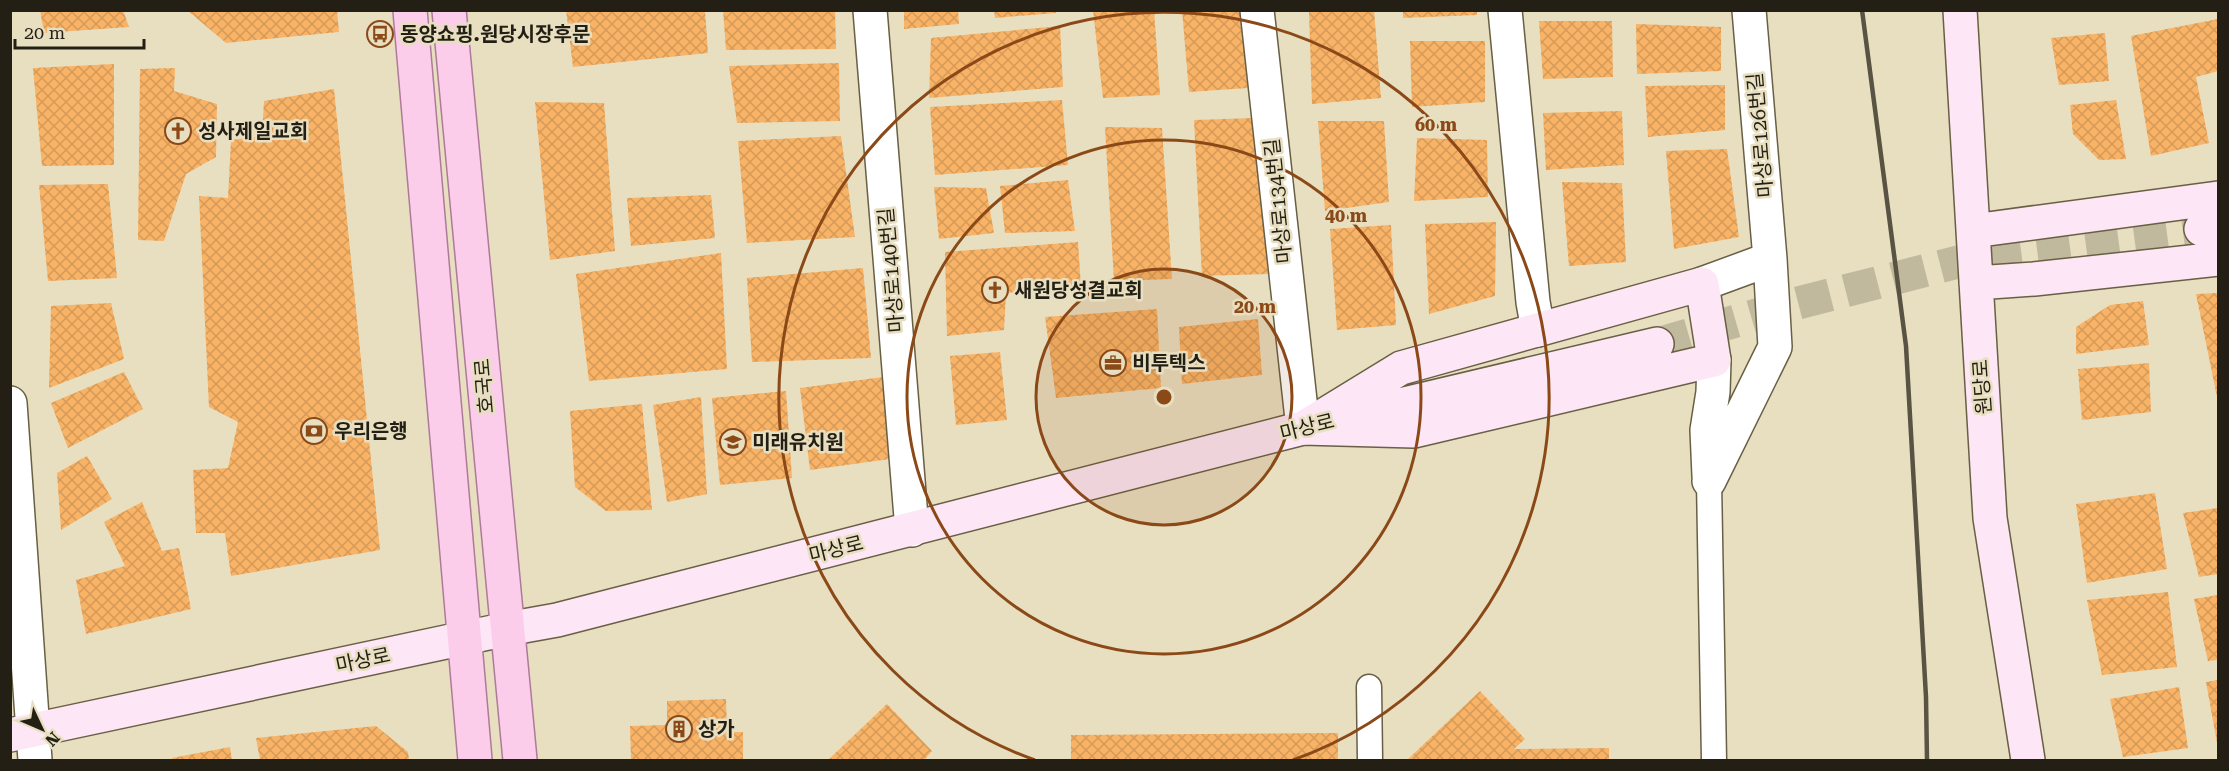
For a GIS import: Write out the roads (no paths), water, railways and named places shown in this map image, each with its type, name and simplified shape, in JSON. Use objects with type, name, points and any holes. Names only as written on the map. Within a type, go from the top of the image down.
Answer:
[{"type":"main road","points":[[410,10],[475,760]]},
{"type":"main road","name":"호국로","points":[[449,10],[520,760]]},
{"type":"street","name":"마상로140번길","points":[[870,10],[912,530]]},
{"type":"street","name":"마상로134번길","points":[[1257,10],[1304,428]]},
{"type":"street","points":[[1505,10],[1533,302],[1538,330]]},
{"type":"street","name":"마상로126번길","points":[[1709,481],[1775,347],[1749,10]]},
{"type":"street","name":"원당로","points":[[1960,10],[1990,518],[2028,760]]},
{"type":"street","points":[[1973,231],[2218,198]]},
{"type":"street","points":[[1304,428],[1401,368],[1702,284],[1770,259]]},
{"type":"street","points":[[1976,283],[2218,259]]},
{"type":"street","points":[[1702,284],[1714,360],[1713,392],[1707,430],[1709,481]]},
{"type":"street","name":"마상로","points":[[26,743],[465,638],[557,620],[1304,428],[1657,344]]},
{"type":"street","points":[[1304,428],[1414,431],[1714,360]]},
{"type":"street","points":[[10,403],[26,743]]},
{"type":"lane","points":[[1709,481],[1714,760]]},
{"type":"lane","points":[[1369,687],[1370,760]]},
{"type":"tunnel","points":[[1657,344],[1798,303],[1962,261],[2201,229]]},
{"type":"railway","points":[[1862,10],[1906,346],[1926,697],[1927,760]]},
{"type":"place","name":"동양쇼핑.원당시장후문","points":[[380,34]]},
{"type":"place","name":"성사제일교회","points":[[178,131]]},
{"type":"place","name":"새원당성결교회","points":[[995,290]]},
{"type":"place","name":"비투텍스","points":[[1113,363]]},
{"type":"place","name":"우리은행","points":[[314,431]]},
{"type":"place","name":"미래유치원","points":[[733,442]]},
{"type":"place","name":"상가","points":[[679,729]]}]
